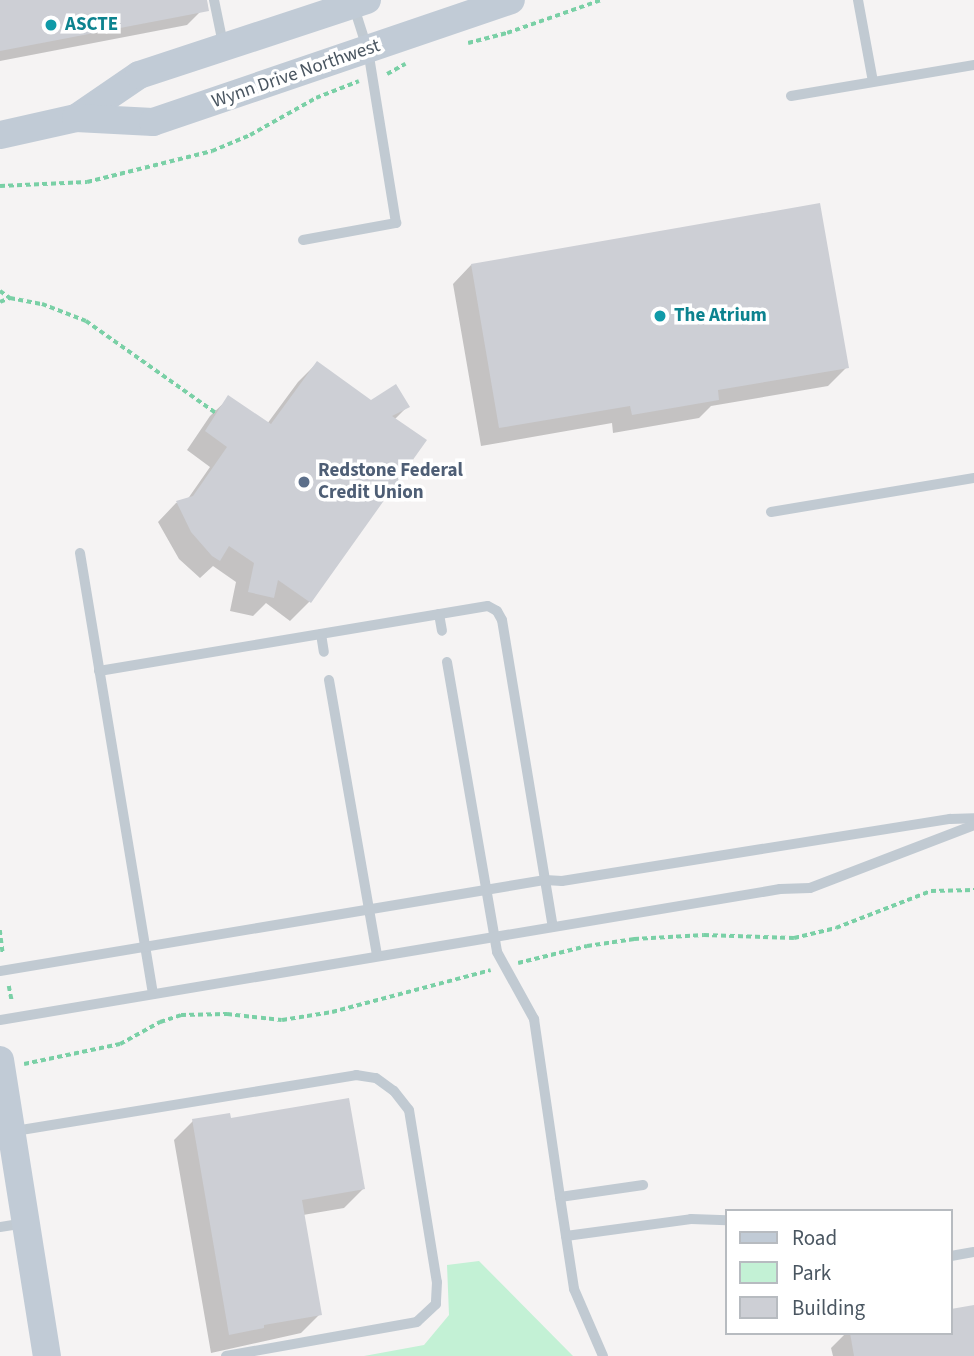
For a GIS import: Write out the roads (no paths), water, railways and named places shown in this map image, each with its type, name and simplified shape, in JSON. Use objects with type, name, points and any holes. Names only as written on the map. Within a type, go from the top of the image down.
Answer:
[{"type":"street","name":"Wynn Drive Northwest","points":[[0,135],[76,118],[153,122],[370,64],[511,0]]},
{"type":"street","name":"Wynn Drive Northwest","points":[[76,118],[139,75],[357,2]]},
{"type":"street","points":[[10,1057],[13,1225],[47,1356]]},
{"type":"lane","points":[[214,0],[223,47]]},
{"type":"lane","points":[[858,0],[873,82]]},
{"type":"lane","points":[[303,240],[397,223],[357,2]]},
{"type":"lane","points":[[791,96],[974,65]]},
{"type":"lane","points":[[771,512],[974,478]]},
{"type":"lane","points":[[80,553],[153,994]]},
{"type":"lane","points":[[99,671],[488,606],[497,611],[502,620],[553,927]]},
{"type":"lane","points":[[439,614],[442,631]]},
{"type":"lane","points":[[321,634],[324,652]]},
{"type":"lane","points":[[447,662],[494,937],[504,967],[534,1019],[573,1289],[603,1356]]},
{"type":"lane","points":[[329,680],[377,956]]},
{"type":"lane","points":[[3,971],[545,880],[562,881],[974,818]]},
{"type":"lane","points":[[0,1020],[780,889],[810,888],[974,825]]},
{"type":"lane","points":[[12,1132],[356,1075],[376,1078],[394,1091],[409,1110],[437,1282],[436,1304],[417,1322],[226,1356]]},
{"type":"lane","points":[[560,1197],[643,1185]]},
{"type":"lane","points":[[566,1236],[691,1219],[726,1220]]},
{"type":"lane","points":[[953,1256],[974,1252]]},
{"type":"place","name":"ASCTE","points":[[51,25]]},
{"type":"place","name":"The Atrium","points":[[660,316]]},
{"type":"place","name":"Redstone Federal Credit Union","points":[[304,482]]}]
